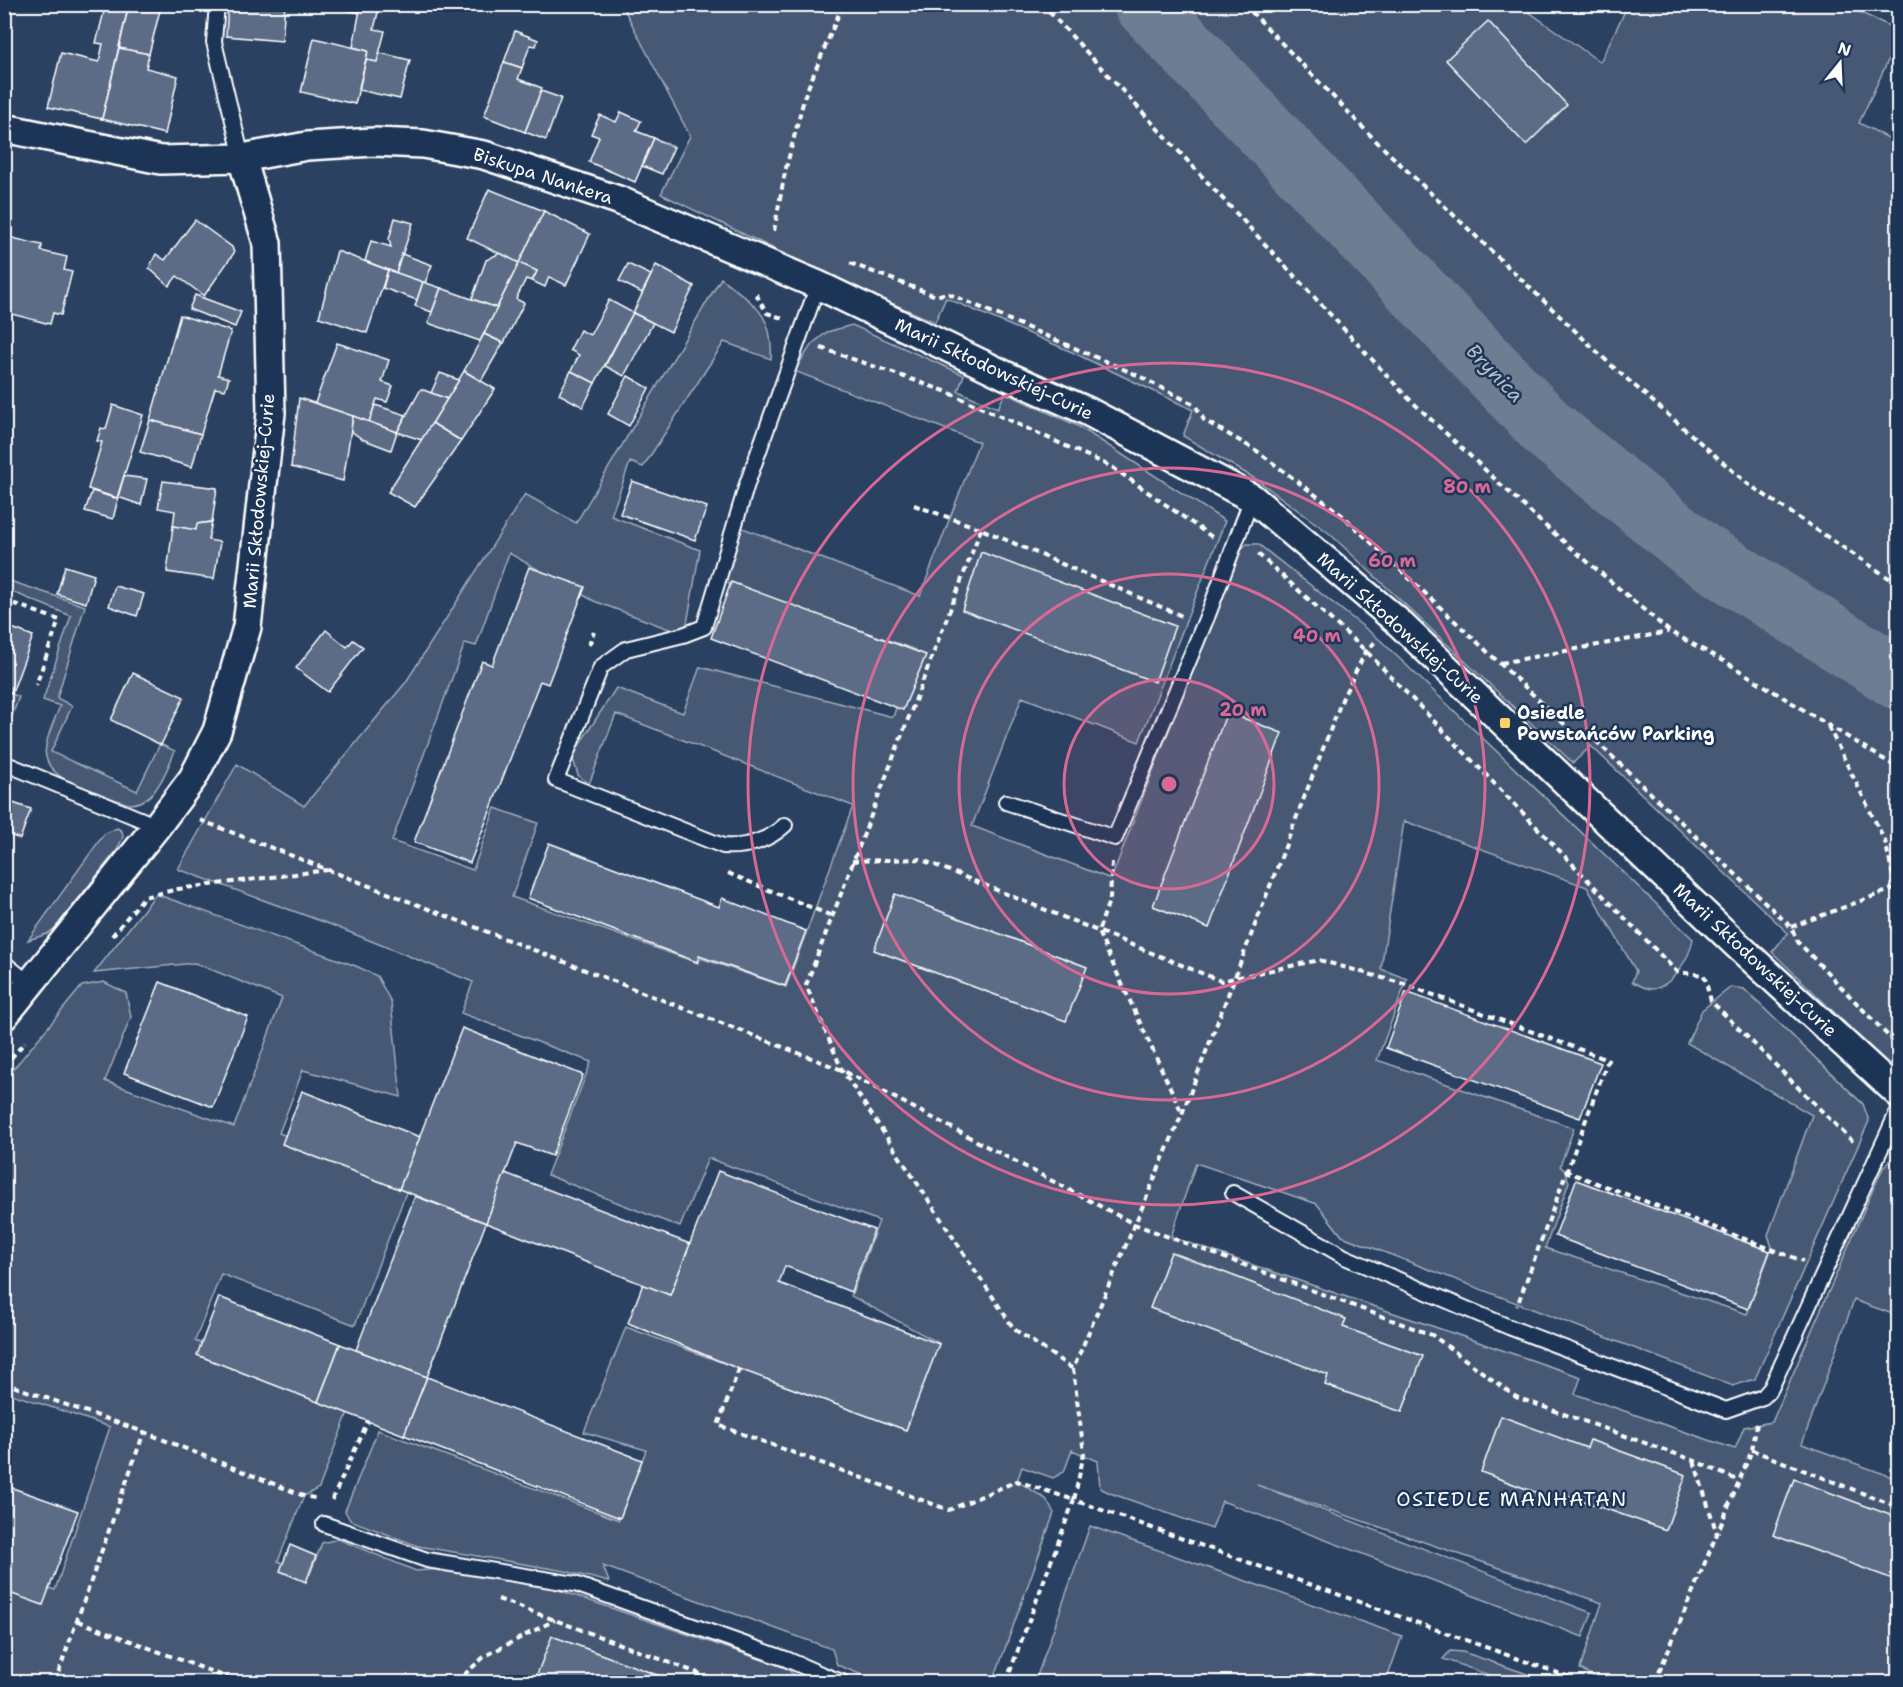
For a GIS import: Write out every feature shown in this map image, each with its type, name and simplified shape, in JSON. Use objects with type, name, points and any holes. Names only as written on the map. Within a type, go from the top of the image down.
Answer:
[{"type":"street","name":"Biskupa Nankera","points":[[4,128],[161,160],[242,158],[307,146],[374,142],[423,144],[484,155],[618,200],[818,285]]},
{"type":"street","name":"Marii Skłodowskiej-Curie","points":[[4,1016],[158,826],[193,778],[217,731],[247,627],[271,414],[267,243],[242,158]]},
{"type":"street","name":"Marii Skłodowskiej-Curie","points":[[818,285],[1007,376],[1087,411],[1252,498],[1396,620],[1737,945],[1899,1093]]},
{"type":"lane","points":[[217,4],[214,42],[242,158]]},
{"type":"lane","points":[[785,825],[776,833],[741,848],[723,846],[556,780],[601,667],[626,649],[683,635],[704,627],[747,484],[818,285]]},
{"type":"lane","points":[[1006,802],[1115,838],[1209,612],[1252,498]]},
{"type":"lane","points":[[4,763],[158,826]]},
{"type":"lane","points":[[4,963],[30,984]]},
{"type":"lane","points":[[1233,1193],[1345,1257],[1509,1327],[1726,1410],[1763,1397],[1771,1388],[1881,1145],[1899,1111]]},
{"type":"lane","points":[[324,1524],[427,1560],[575,1584],[786,1659],[822,1679],[842,1683]]},
{"type":"path","points":[[762,262],[771,248],[785,172],[805,95],[843,4]]},
{"type":"path","points":[[1042,4],[1405,395],[1542,523],[1669,631],[1729,664],[1899,768]]},
{"type":"path","points":[[1244,4],[1374,139],[1612,366],[1748,484],[1899,584]]},
{"type":"path","points":[[749,288],[767,313],[802,326],[812,344],[945,391],[1112,467],[1217,541],[1237,535],[1366,651],[1677,972],[1704,975],[1711,1001],[1859,1148],[1881,1145]]},
{"type":"path","points":[[914,506],[981,529],[1188,619],[1209,612]]},
{"type":"path","points":[[981,529],[806,985],[842,1070],[1014,1329],[1073,1369]]},
{"type":"path","points":[[4,600],[59,620],[36,685]]},
{"type":"path","points":[[1501,663],[1669,631]]},
{"type":"path","points":[[1006,1683],[1074,1500],[1084,1453],[1073,1369],[1182,1114],[1343,697]]},
{"type":"path","points":[[1828,725],[1885,841],[1897,888],[1899,918]]},
{"type":"path","points":[[194,818],[842,1070],[1134,1224],[1432,1335],[1516,1396],[1693,1460],[1739,1481]]},
{"type":"path","points":[[1115,838],[1110,898],[1098,932],[1182,1114]]},
{"type":"path","points":[[852,861],[920,860],[1221,981],[1319,960],[1404,984],[1608,1060],[1565,1171],[1521,1296]]},
{"type":"path","points":[[108,942],[144,897],[178,889],[329,869]]},
{"type":"path","points":[[1791,927],[1897,888]]},
{"type":"path","points":[[1891,1040],[1899,1010]]},
{"type":"path","points":[[4,1066],[27,1040]]},
{"type":"path","points":[[1565,1171],[1772,1247],[1806,1263],[1826,1267]]},
{"type":"path","points":[[739,1369],[718,1425],[950,1510],[1017,1481],[1583,1683]]},
{"type":"path","points":[[4,1383],[144,1432],[304,1496],[332,1501]]},
{"type":"path","points":[[1655,1683],[1752,1450],[1763,1397]]},
{"type":"path","points":[[324,1524],[368,1421]]},
{"type":"path","points":[[55,1683],[144,1432]]},
{"type":"path","points":[[1752,1450],[1899,1507]]},
{"type":"path","points":[[1693,1460],[1717,1534]]},
{"type":"path","points":[[489,1596],[722,1683]]},
{"type":"path","points":[[456,1683],[485,1656],[555,1620]]},
{"type":"path","points":[[78,1621],[239,1683]]},
{"type":"shaded area","points":[[622,5],[1119,5],[1453,365],[1633,529],[1898,701],[1898,1074],[1772,952],[1788,933],[1591,746],[1573,763],[1330,534],[1257,480],[1183,436],[1193,410],[1072,352],[946,298],[935,322],[836,279],[661,194],[690,136]]},
{"type":"shaded area","points":[[1182,5],[1519,5],[1600,62],[1628,5],[1844,5],[1898,30],[1898,39],[1859,123],[1898,143],[1898,652],[1646,499]]},
{"type":"shaded area","points":[[721,278],[760,311],[769,331],[771,359],[724,342],[643,467],[630,462],[611,516],[700,550],[685,635],[594,601],[509,553],[476,646],[465,643],[392,841],[473,870],[495,808],[538,823],[512,897],[698,963],[700,958],[786,987],[853,806],[616,714],[589,784],[578,775],[572,756],[616,688],[683,713],[700,667],[893,717],[916,650],[716,579],[735,525],[920,596],[979,442],[794,371],[812,344],[827,332],[852,325],[964,375],[958,391],[998,408],[1005,393],[1078,426],[1225,521],[1139,742],[1022,697],[972,826],[1111,879],[1208,629],[1242,548],[1247,544],[1258,544],[1379,639],[1693,939],[1684,962],[1673,977],[1659,987],[1651,989],[1644,987],[1632,982],[1636,971],[1587,887],[1404,821],[1381,969],[1407,979],[1377,1060],[1574,1128],[1560,1166],[1565,1171],[1569,1182],[1545,1248],[1747,1314],[1772,1247],[1768,1235],[1812,1115],[1687,1043],[1702,1010],[1731,987],[1744,989],[1863,1104],[1869,1121],[1755,1379],[1733,1386],[1342,1236],[1317,1204],[1196,1163],[1171,1237],[1581,1377],[1575,1394],[1735,1449],[1744,1427],[1772,1422],[1874,1187],[1883,1168],[1898,1153],[1898,1316],[1854,1300],[1802,1444],[1898,1479],[1898,1682],[1604,1682],[1580,1669],[1602,1603],[1257,1485],[1592,1613],[1583,1637],[1222,1501],[1212,1529],[1110,1493],[1100,1488],[1098,1461],[1072,1450],[1064,1472],[1053,1478],[1022,1467],[1017,1481],[1046,1499],[1054,1513],[993,1682],[880,1682],[837,1665],[832,1649],[603,1566],[609,1582],[565,1571],[418,1546],[350,1520],[345,1511],[378,1430],[619,1520],[646,1450],[584,1432],[626,1327],[906,1430],[939,1343],[851,1296],[879,1221],[708,1158],[680,1227],[547,1175],[591,1062],[461,1013],[473,982],[329,924],[178,869],[237,764],[304,806],[406,682],[525,494],[576,523]]},
{"type":"shaded area","points":[[4,579],[85,606],[57,698],[72,706],[51,752],[137,791],[160,744],[175,751],[164,777],[146,799],[129,804],[75,785],[52,769],[46,758],[46,746],[60,706],[43,700],[71,616],[5,589]]},
{"type":"shaded area","points":[[4,691],[19,697],[5,735]]},
{"type":"shaded area","points":[[117,828],[122,831],[123,837],[117,850],[55,928],[47,934],[28,940],[104,834]]},
{"type":"shaded area","points":[[156,894],[356,966],[377,976],[391,1002],[401,1097],[303,1070],[279,1133],[409,1185],[355,1325],[221,1274],[195,1341],[350,1407],[319,1488],[304,1496],[278,1561],[310,1574],[322,1543],[338,1539],[416,1571],[440,1569],[544,1585],[786,1668],[802,1682],[5,1682],[4,1574],[55,1590],[110,1427],[9,1393],[5,1396],[5,1079],[82,986],[104,982],[126,993],[131,1017],[105,1081],[234,1127],[282,998],[195,963],[94,973]]},
{"type":"shaded area","points":[[1090,1526],[1402,1636],[1386,1682],[1045,1682],[1036,1679]]},
{"type":"shaded area","points":[[1450,1651],[1463,1652],[1551,1682],[1509,1682],[1443,1659]]},
{"type":"building","points":[[106,4],[129,4],[102,119],[48,107],[61,53],[99,62],[103,44],[96,43]]},
{"type":"building","points":[[129,4],[160,10],[149,54],[119,48]]},
{"type":"building","points":[[228,4],[285,4],[282,41],[226,36]]},
{"type":"building","points":[[325,4],[361,4],[361,11],[360,13]]},
{"type":"building","points":[[361,4],[380,4],[374,29],[385,31],[377,62],[366,60],[368,51],[353,47]]},
{"type":"building","points":[[1488,21],[1567,105],[1526,145],[1446,60]]},
{"type":"building","points":[[515,31],[538,40],[536,46],[530,45],[522,68],[504,62]]},
{"type":"building","points":[[314,38],[368,51],[355,104],[301,92]]},
{"type":"building","points":[[119,48],[149,54],[146,68],[178,76],[165,134],[102,119]]},
{"type":"building","points":[[380,53],[410,60],[400,99],[359,90],[366,60],[377,62]]},
{"type":"building","points":[[504,62],[522,68],[518,79],[542,88],[525,132],[484,116]]},
{"type":"building","points":[[541,91],[561,98],[546,140],[525,132]]},
{"type":"building","points":[[621,112],[641,121],[636,131],[654,138],[635,182],[589,162],[599,137],[591,134],[600,115],[616,122]]},
{"type":"building","points":[[654,138],[674,147],[662,174],[642,166]]},
{"type":"building","points":[[489,189],[544,211],[519,263],[467,238]]},
{"type":"building","points":[[544,211],[590,234],[566,285],[549,277],[545,287],[532,281],[537,271],[519,263]]},
{"type":"building","points":[[395,218],[413,223],[396,273],[365,261],[371,241],[391,247],[389,239]]},
{"type":"building","points":[[195,220],[232,247],[234,253],[204,296],[177,276],[169,286],[149,268],[156,254],[165,260]]},
{"type":"building","points":[[4,236],[42,245],[41,251],[67,257],[64,270],[72,272],[61,315],[53,313],[50,324],[4,312]]},
{"type":"building","points":[[337,251],[388,270],[367,333],[319,317]]},
{"type":"building","points":[[500,253],[519,263],[497,308],[472,299],[486,260]]},
{"type":"building","points":[[402,254],[432,265],[425,283],[396,273]]},
{"type":"building","points":[[519,263],[537,271],[532,281],[526,279],[516,299],[524,303],[504,343],[484,334]]},
{"type":"building","points":[[628,264],[651,275],[642,293],[619,281]]},
{"type":"building","points":[[656,265],[694,286],[671,332],[633,313]]},
{"type":"building","points":[[388,270],[423,282],[417,300],[383,288]]},
{"type":"building","points":[[423,282],[441,288],[432,312],[415,306]]},
{"type":"building","points":[[441,288],[497,308],[480,341],[428,323]]},
{"type":"building","points":[[195,295],[241,312],[235,327],[189,309]]},
{"type":"building","points":[[609,300],[633,313],[595,383],[571,371],[579,355],[570,350],[580,330],[590,335]]},
{"type":"building","points":[[633,313],[653,323],[624,376],[605,366]]},
{"type":"building","points":[[180,315],[231,331],[218,375],[229,378],[225,390],[215,388],[201,434],[150,420]]},
{"type":"building","points":[[484,334],[503,343],[481,381],[464,371]]},
{"type":"building","points":[[337,343],[389,360],[382,382],[393,386],[387,402],[377,399],[369,422],[315,403]]},
{"type":"building","points":[[464,371],[495,389],[461,441],[432,423]]},
{"type":"building","points":[[571,371],[595,383],[583,407],[559,394]]},
{"type":"building","points":[[440,373],[459,380],[447,399],[431,393]]},
{"type":"building","points":[[628,376],[649,388],[629,426],[608,414]]},
{"type":"building","points":[[421,389],[447,399],[422,440],[397,432]]},
{"type":"building","points":[[299,398],[353,416],[343,481],[291,467]]},
{"type":"building","points":[[113,405],[143,415],[117,498],[88,489],[102,442],[97,441],[101,428],[106,429]]},
{"type":"building","points":[[375,405],[406,415],[397,432],[369,422]]},
{"type":"building","points":[[353,416],[397,432],[391,450],[362,439],[351,431]]},
{"type":"building","points":[[150,420],[201,434],[192,467],[140,452]]},
{"type":"building","points":[[432,423],[461,441],[415,507],[388,492]]},
{"type":"building","points":[[124,476],[147,479],[141,505],[118,497]]},
{"type":"building","points":[[163,481],[217,488],[212,522],[197,524],[196,530],[173,526],[175,511],[158,508]]},
{"type":"building","points":[[632,481],[707,507],[695,540],[620,514]]},
{"type":"building","points":[[92,491],[118,499],[113,519],[85,511]]},
{"type":"building","points":[[212,522],[208,540],[220,542],[214,579],[167,572],[173,526],[196,530],[197,524]]},
{"type":"building","points":[[981,552],[1175,626],[1155,682],[962,610]]},
{"type":"building","points":[[65,566],[94,575],[86,603],[57,594]]},
{"type":"building","points":[[529,567],[585,587],[548,684],[540,681],[470,863],[414,842],[482,661],[492,665]]},
{"type":"building","points":[[731,582],[926,655],[903,710],[711,638]]},
{"type":"building","points":[[115,586],[144,594],[137,616],[109,606]]},
{"type":"building","points":[[4,625],[33,636],[12,693],[4,690]]},
{"type":"building","points":[[326,630],[347,647],[353,640],[363,647],[328,692],[296,668]]},
{"type":"building","points":[[133,673],[184,697],[161,745],[111,720]]},
{"type":"building","points":[[1227,712],[1282,733],[1209,928],[1153,906]]},
{"type":"building","points":[[4,800],[31,809],[20,839],[7,834],[4,842]]},
{"type":"building","points":[[549,843],[719,907],[722,898],[806,931],[785,986],[699,956],[697,962],[528,898]]},
{"type":"building","points":[[895,894],[1087,967],[1066,1021],[874,950]]},
{"type":"building","points":[[160,982],[248,1017],[213,1107],[124,1073]]},
{"type":"building","points":[[1406,992],[1601,1063],[1580,1118],[1386,1048]]},
{"type":"building","points":[[462,1028],[583,1075],[552,1156],[517,1143],[486,1223],[399,1189]]},
{"type":"building","points":[[302,1091],[420,1137],[399,1189],[282,1144]]},
{"type":"building","points":[[718,1171],[874,1230],[851,1292],[785,1266],[779,1283],[939,1344],[906,1430],[739,1369],[628,1323],[643,1284],[670,1295]]},
{"type":"building","points":[[505,1173],[690,1244],[670,1295],[486,1223]]},
{"type":"building","points":[[1576,1180],[1770,1251],[1748,1309],[1555,1236]]},
{"type":"building","points":[[415,1196],[486,1223],[427,1377],[356,1350]]},
{"type":"building","points":[[1171,1252],[1346,1319],[1343,1327],[1423,1356],[1402,1412],[1325,1385],[1328,1375],[1150,1308]]},
{"type":"building","points":[[219,1297],[340,1344],[318,1402],[197,1355]]},
{"type":"building","points":[[340,1344],[427,1377],[404,1435],[318,1402]]},
{"type":"building","points":[[427,1377],[642,1460],[620,1518],[404,1435]]},
{"type":"building","points":[[1501,1416],[1587,1448],[1590,1440],[1686,1475],[1666,1530],[1569,1496],[1567,1504],[1481,1472]]},
{"type":"building","points":[[1794,1479],[1898,1518],[1898,1581],[1773,1535]]},
{"type":"building","points":[[4,1485],[78,1511],[43,1605],[4,1591]]},
{"type":"building","points":[[290,1545],[316,1556],[306,1582],[280,1571]]},
{"type":"building","points":[[552,1636],[676,1682],[534,1682]]},
{"type":"building","points":[[106,1674],[130,1682],[103,1682]]},
{"type":"waterway","name":"Brynica","points":[[1145,4],[1549,430],[1697,551],[1898,678]]},
{"type":"place","name":"Osiedle Powstańców Parking","points":[[1505,723]]},
{"type":"district","name":"OSIEDLE MANHATAN","points":[[1512,1499]]}]
